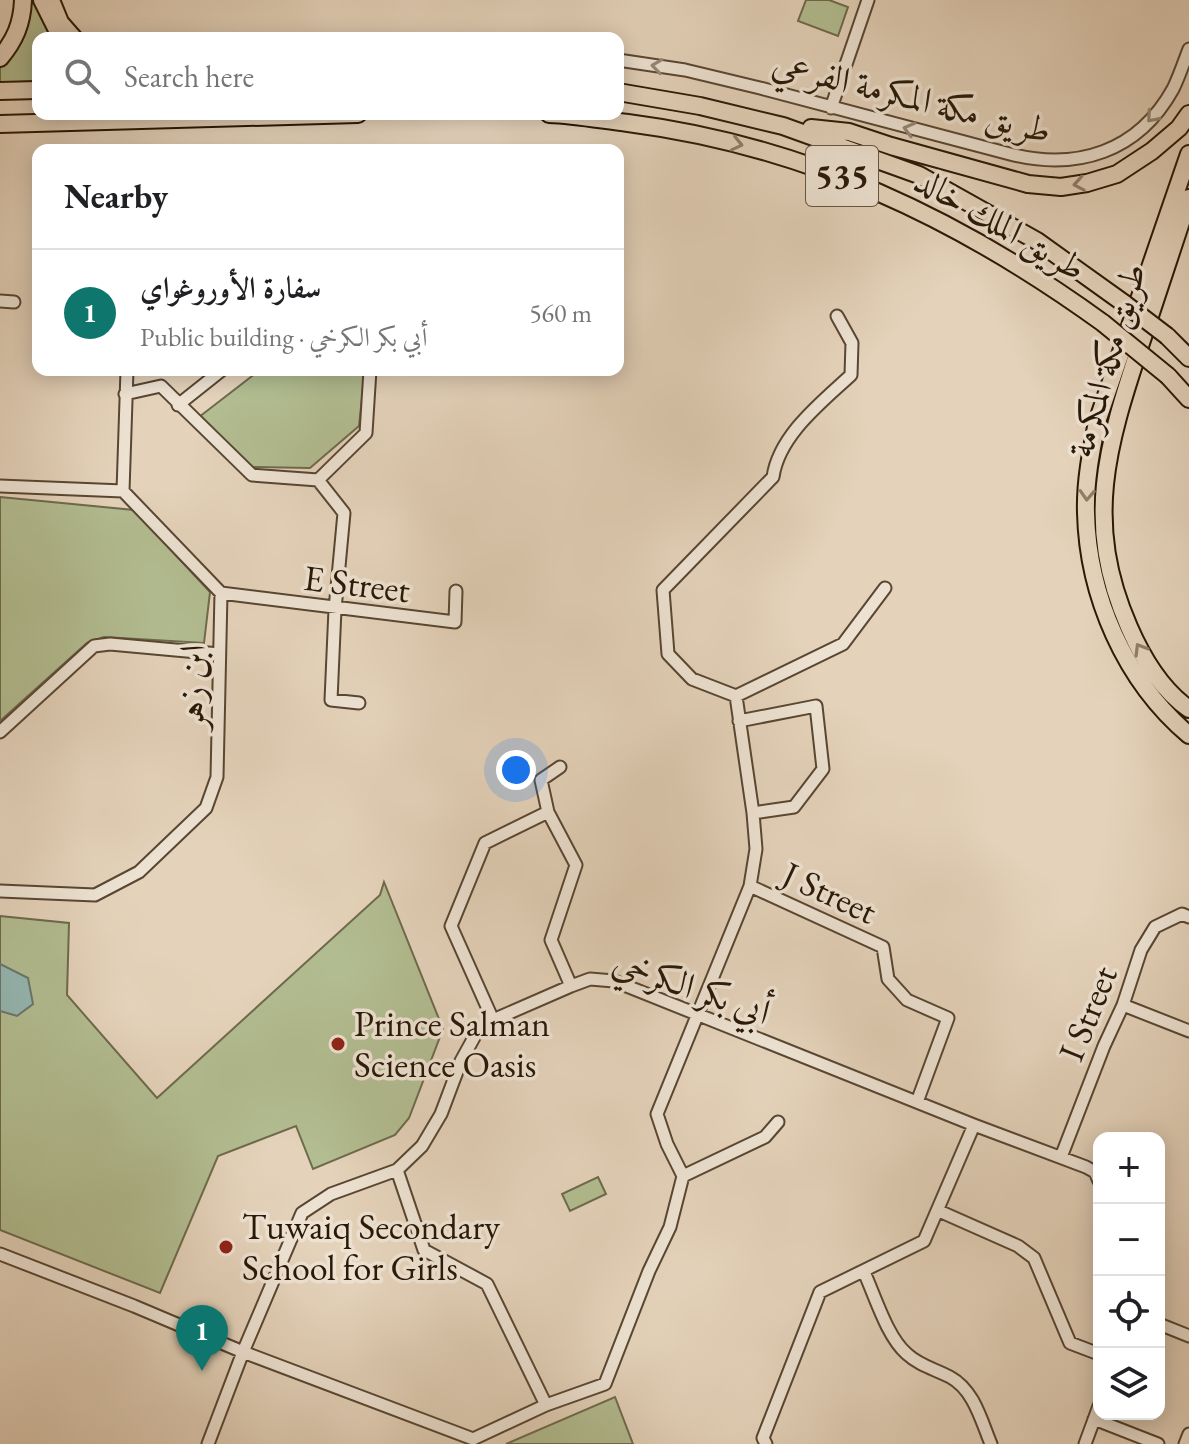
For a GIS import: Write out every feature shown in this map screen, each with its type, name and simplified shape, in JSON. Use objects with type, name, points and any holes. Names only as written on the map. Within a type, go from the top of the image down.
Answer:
[{"type":"highway","points":[[0,58],[13,43],[22,19],[23,0]]},
{"type":"highway","points":[[42,0],[58,32]]},
{"type":"highway","points":[[0,91],[32,90]]},
{"type":"highway","name":"طريق الملك خالد","points":[[624,93],[700,106],[783,126],[919,175],[1037,241],[1167,336],[1189,358]]},
{"type":"highway","points":[[783,126],[849,132],[1028,184],[1061,187],[1117,174],[1152,151],[1179,128],[1189,114]]},
{"type":"highway","points":[[0,124],[143,120]]},
{"type":"highway","name":"طريق الملك خالد","points":[[599,120],[675,129],[776,153],[885,193],[966,234],[1051,285],[1168,376],[1189,399]]},
{"type":"highway","name":"طريق مكة المكرمة","points":[[1189,154],[1097,422],[1088,464],[1086,512],[1090,556],[1101,605],[1122,651],[1148,694],[1189,735]]},
{"type":"highway","name":"طريق مكة المكرمة","points":[[1189,198],[1113,430],[1105,472],[1103,508],[1104,542],[1122,611],[1135,643],[1172,696],[1189,709]]},
{"type":"main road","points":[[52,0],[61,22],[70,32]]},
{"type":"street","points":[[831,108],[868,0]]},
{"type":"street","name":"طريق مكة المكرمة الفرعي","points":[[624,61],[685,70],[1032,160],[1084,159],[1106,152],[1142,128],[1159,111],[1173,88],[1189,49]]},
{"type":"street","points":[[0,301],[14,302]]},
{"type":"street","points":[[837,316],[852,343],[851,375],[813,411],[789,440],[775,462],[773,477],[663,590],[668,654],[692,679],[736,696],[843,644],[885,588]]},
{"type":"street","points":[[0,486],[123,491],[126,376]]},
{"type":"street","points":[[178,405],[214,376]]},
{"type":"street","points":[[318,480],[366,433],[370,376]]},
{"type":"street","points":[[125,394],[161,386],[252,475],[318,480],[344,513],[331,700],[359,703]]},
{"type":"street","name":"ابن زهر","points":[[0,891],[95,895],[139,872],[206,808],[217,777],[221,593],[123,491]]},
{"type":"street","name":"E Street","points":[[221,593],[455,622],[456,591]]},
{"type":"street","points":[[0,732],[94,646],[110,644],[219,654]]},
{"type":"street","points":[[0,1254],[243,1352],[473,1439],[546,1405],[605,1384],[649,1271],[670,1227],[683,1176],[657,1114],[750,886],[756,849],[736,696]]},
{"type":"street","points":[[739,721],[816,706],[823,769],[794,807],[753,813]]},
{"type":"street","points":[[560,767],[541,780],[548,812],[576,865],[551,940],[571,986]]},
{"type":"street","points":[[493,1020],[451,926],[485,843],[548,812]]},
{"type":"street","name":"J Street","points":[[750,886],[883,947],[888,979],[907,1000],[948,1018],[917,1102]]},
{"type":"street","name":"I Street","points":[[1061,1157],[1123,1005],[1141,950],[1155,927],[1182,914],[1189,917]]},
{"type":"street","name":"أبي بكر الكرخي","points":[[208,1444],[302,1213],[331,1194],[397,1170],[422,1146],[441,1114],[461,1061],[477,1032],[493,1020],[590,979],[614,981],[1093,1171]]},
{"type":"street","points":[[1123,1005],[1189,1031]]},
{"type":"street","points":[[683,1176],[765,1137],[778,1122]]},
{"type":"street","points":[[766,1444],[763,1438],[820,1292],[924,1241],[974,1125]]},
{"type":"street","points":[[397,1170],[424,1250],[487,1284],[546,1405]]},
{"type":"street","points":[[939,1211],[1018,1246],[1034,1258],[1070,1343],[1093,1352]]},
{"type":"street","points":[[864,1272],[890,1335],[905,1353],[924,1367],[950,1376],[967,1388],[991,1444]]},
{"type":"street","points":[[1165,1326],[1189,1336]]},
{"type":"street","points":[[1085,1444],[1094,1420]]},
{"type":"street","points":[[1097,1420],[1158,1444]]},
{"type":"street","points":[[1185,1444],[1189,1434]]},
{"type":"green space","points":[[26,0],[38,0],[54,32],[32,32],[32,81],[0,83],[0,68],[22,38]]},
{"type":"green space","points":[[806,0],[829,0],[848,7],[838,36],[798,21]]},
{"type":"green space","points":[[252,376],[364,376],[359,426],[310,468],[249,467],[199,417]]},
{"type":"green space","points":[[0,497],[134,510],[210,592],[204,643],[104,637],[87,643],[0,721]]},
{"type":"green space","points":[[384,882],[443,1029],[409,1118],[395,1135],[313,1169],[296,1126],[218,1156],[160,1293],[0,1230],[0,916],[69,923],[67,995],[157,1098],[380,895]]},
{"type":"green space","points":[[598,1177],[606,1194],[570,1211],[562,1194]]},
{"type":"green space","points":[[615,1397],[633,1444],[506,1444]]},
{"type":"water","points":[[0,964],[28,978],[33,1004],[17,1016],[0,1011]]},
{"type":"place","name":"Prince Salman Science Oasis","points":[[338,1044]]},
{"type":"place","name":"Tuwaiq Secondary School for Girls","points":[[226,1247]]},
{"type":"place","name":"سفارة الأوروغواي","points":[[202,1371]]}]
